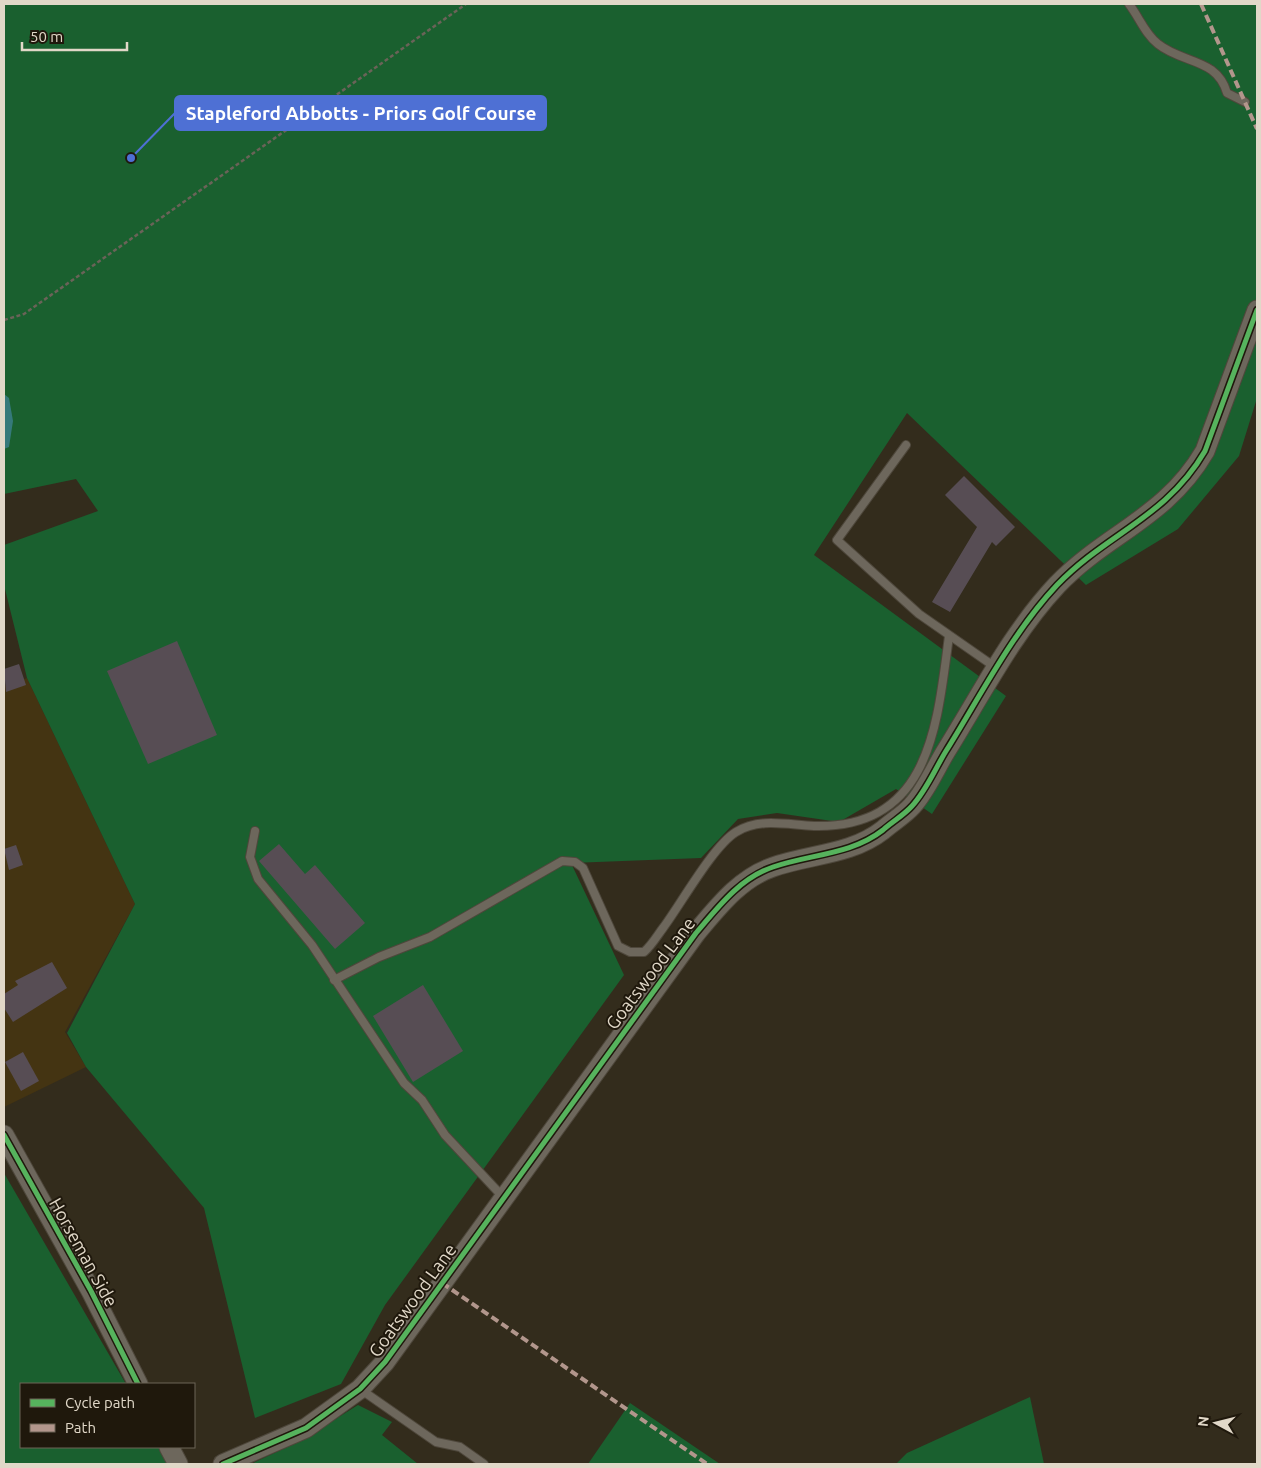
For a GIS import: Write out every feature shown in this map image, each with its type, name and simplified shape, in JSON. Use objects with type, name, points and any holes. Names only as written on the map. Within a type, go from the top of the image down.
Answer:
[{"type":"street","name":"Goatswood Lane","points":[[223,1464],[306,1428],[360,1389],[385,1362],[696,933],[730,894],[772,867],[851,848],[869,841],[912,806],[997,668],[1032,615],[1058,584],[1079,564],[1152,513],[1175,493],[1193,471],[1205,452],[1257,310]]},
{"type":"street","name":"Horseman Side","points":[[4,1135],[91,1291],[137,1383]]},
{"type":"street","points":[[170,1448],[178,1464]]},
{"type":"lane","points":[[1129,4],[1145,31],[1156,43],[1168,51],[1216,72],[1223,80],[1227,93],[1245,102]]},
{"type":"lane","points":[[906,445],[838,540],[919,614],[997,668]]},
{"type":"lane","points":[[334,980],[379,957],[430,937],[562,861],[575,862],[583,868],[618,946],[630,952],[644,952],[716,853],[738,830],[751,825],[766,823],[836,826],[854,824],[882,812],[893,803],[912,779],[931,738],[939,711],[949,636]]},
{"type":"lane","points":[[255,832],[250,857],[252,867],[263,884],[312,945],[404,1083],[422,1100],[445,1135],[503,1197]]},
{"type":"lane","points":[[360,1389],[436,1442],[460,1447],[484,1464]]},
{"type":"path","points":[[4,320],[24,314],[466,4]]},
{"type":"shaded area","points":[[27,678],[135,904],[65,1032],[86,1067],[4,1107],[4,686]]},
{"type":"green space","points":[[4,4],[1257,4],[1257,398],[1239,456],[1178,529],[1086,585],[907,413],[814,555],[1006,696],[932,814],[896,789],[839,822],[777,813],[738,819],[701,858],[571,863],[624,975],[385,1305],[341,1384],[255,1418],[204,1208],[86,1067],[67,1033],[135,904],[27,678],[4,585],[4,545],[98,511],[76,479],[4,494]]},
{"type":"green space","points":[[4,1173],[125,1383],[20,1383],[20,1448],[164,1448],[173,1464],[4,1464]]},
{"type":"green space","points":[[1030,1397],[1044,1464],[896,1464],[907,1453]]},
{"type":"green space","points":[[630,1403],[720,1464],[588,1464]]},
{"type":"green space","points":[[358,1405],[392,1422],[382,1435],[418,1464],[251,1464],[302,1440]]},
{"type":"water","points":[[4,394],[9,398],[13,421],[9,447],[4,449]]},
{"type":"building","points":[[964,476],[1015,527],[996,546],[992,542],[950,612],[932,602],[977,527],[945,495]]},
{"type":"building","points":[[177,641],[217,735],[148,764],[107,671]]},
{"type":"building","points":[[19,664],[26,685],[6,692],[4,669]]},
{"type":"building","points":[[279,844],[305,874],[315,865],[365,923],[335,949],[259,861]]},
{"type":"building","points":[[16,845],[23,865],[9,870],[4,849]]},
{"type":"building","points":[[52,962],[67,988],[13,1022],[4,1008],[4,994],[18,985],[15,981]]},
{"type":"building","points":[[423,985],[463,1051],[413,1082],[373,1016]]},
{"type":"building","points":[[23,1052],[39,1081],[21,1091],[5,1062]]},
{"type":"marked path","points":[[1201,4],[1257,129]]},
{"type":"marked path","points":[[442,1283],[707,1464]]},
{"type":"cycle path","points":[[223,1464],[306,1428],[360,1389],[385,1362],[696,933],[730,894],[750,878],[773,867],[844,849],[871,838],[912,806],[926,787],[1011,644],[1041,604],[1076,567],[1135,524],[1172,493],[1189,474],[1205,451],[1257,310]]},
{"type":"cycle path","points":[[4,1135],[91,1291],[137,1383]]},
{"type":"place","name":"Stapleford Abbotts - Priors Golf Course","points":[[131,158]]}]
